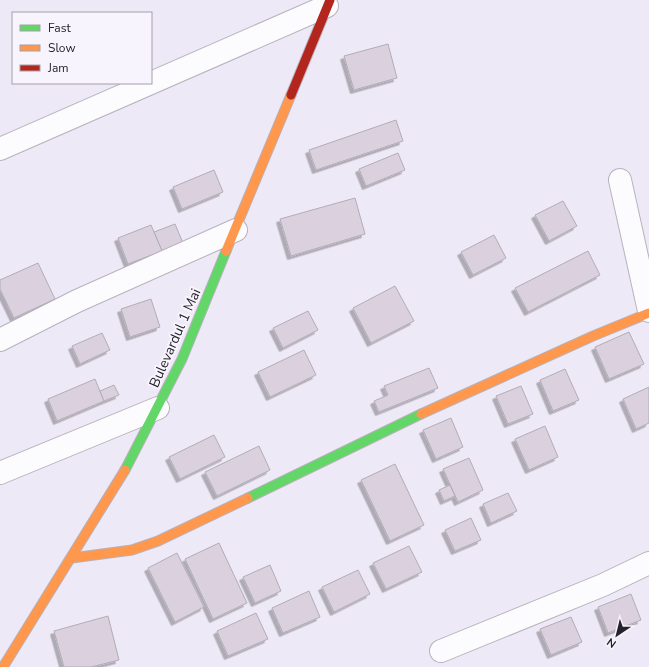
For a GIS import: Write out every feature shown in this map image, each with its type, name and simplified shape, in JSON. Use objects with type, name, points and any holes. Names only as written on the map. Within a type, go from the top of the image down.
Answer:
[{"type":"main road","name":"Bulevardul 1 Mai","points":[[3,667],[127,468],[158,408],[182,359],[329,3]]},
{"type":"main road","points":[[72,558],[132,550],[158,541],[270,489],[461,395],[649,312]]},
{"type":"street","points":[[152,82],[329,3]]},
{"type":"street","points":[[0,149],[146,84]]},
{"type":"street","points":[[620,180],[649,312]]},
{"type":"street","points":[[0,340],[77,302],[236,230]]},
{"type":"street","points":[[0,473],[158,408]]},
{"type":"street","points":[[441,651],[603,585],[649,563]]},
{"type":"building","points":[[388,44],[397,78],[354,90],[344,56]]},
{"type":"building","points":[[396,120],[403,141],[316,170],[309,150]]},
{"type":"building","points":[[398,153],[405,170],[366,186],[359,169]]},
{"type":"building","points":[[214,170],[223,192],[182,209],[173,187]]},
{"type":"building","points":[[355,198],[365,234],[291,256],[280,219]]},
{"type":"building","points":[[563,201],[577,226],[549,241],[535,215]]},
{"type":"building","points":[[175,224],[183,243],[162,251],[154,232]]},
{"type":"building","points":[[151,225],[162,251],[128,264],[118,238]]},
{"type":"building","points":[[494,235],[506,258],[473,275],[461,252]]},
{"type":"building","points":[[588,251],[600,275],[528,312],[515,288]]},
{"type":"building","points":[[38,263],[55,299],[14,318],[0,289],[0,280]]},
{"type":"building","points":[[395,286],[414,321],[371,343],[353,308]]},
{"type":"building","points":[[151,299],[160,327],[130,337],[121,309]]},
{"type":"building","points":[[308,311],[318,330],[283,348],[273,328]]},
{"type":"building","points":[[629,332],[644,364],[609,379],[595,347]]},
{"type":"building","points":[[102,333],[110,350],[80,364],[72,346]]},
{"type":"building","points":[[304,350],[316,375],[270,397],[258,372]]},
{"type":"building","points":[[429,368],[438,388],[379,412],[374,401],[388,395],[384,386]]},
{"type":"building","points":[[565,369],[579,400],[553,411],[540,380]]},
{"type":"building","points":[[95,379],[104,401],[57,421],[48,399]]},
{"type":"building","points":[[114,385],[119,395],[104,401],[100,391]]},
{"type":"building","points":[[521,386],[533,414],[508,424],[496,396]]},
{"type":"building","points":[[649,387],[649,423],[636,429],[623,399]]},
{"type":"building","points":[[451,418],[463,447],[436,459],[423,430]]},
{"type":"building","points":[[545,426],[558,457],[529,470],[515,439]]},
{"type":"building","points":[[214,435],[225,457],[180,479],[169,457]]},
{"type":"building","points":[[259,446],[270,470],[217,496],[205,472]]},
{"type":"building","points":[[469,458],[483,490],[458,502],[443,469]]},
{"type":"building","points":[[395,464],[424,525],[390,541],[361,480]]},
{"type":"building","points":[[450,485],[455,496],[444,501],[439,490]]},
{"type":"building","points":[[508,493],[517,511],[491,523],[483,504]]},
{"type":"building","points":[[471,518],[481,540],[455,551],[445,530]]},
{"type":"building","points":[[219,543],[247,603],[213,619],[185,559]]},
{"type":"building","points":[[409,546],[422,572],[386,589],[373,563]]},
{"type":"building","points":[[177,553],[204,607],[175,622],[148,568]]},
{"type":"building","points":[[270,565],[281,591],[255,603],[243,577]]},
{"type":"building","points":[[358,570],[370,594],[334,612],[322,587]]},
{"type":"building","points":[[309,591],[320,617],[283,633],[272,608]]},
{"type":"building","points":[[631,594],[641,620],[608,633],[598,607]]},
{"type":"building","points":[[256,613],[268,639],[228,656],[217,631]]},
{"type":"building","points":[[108,616],[119,660],[91,667],[64,667],[54,631]]},
{"type":"building","points":[[571,617],[582,642],[551,655],[540,629]]},
{"type":"traffic: fast","points":[[125,470],[182,359],[226,251]]},
{"type":"traffic: fast","points":[[248,498],[421,414]]},
{"type":"traffic: slow","points":[[226,251],[291,95]]},
{"type":"traffic: slow","points":[[421,414],[593,336],[649,313]]},
{"type":"traffic: slow","points":[[3,667],[125,470]]},
{"type":"traffic: slow","points":[[72,558],[132,550],[158,541],[248,498]]},
{"type":"traffic: jam","points":[[291,95],[330,0]]}]
